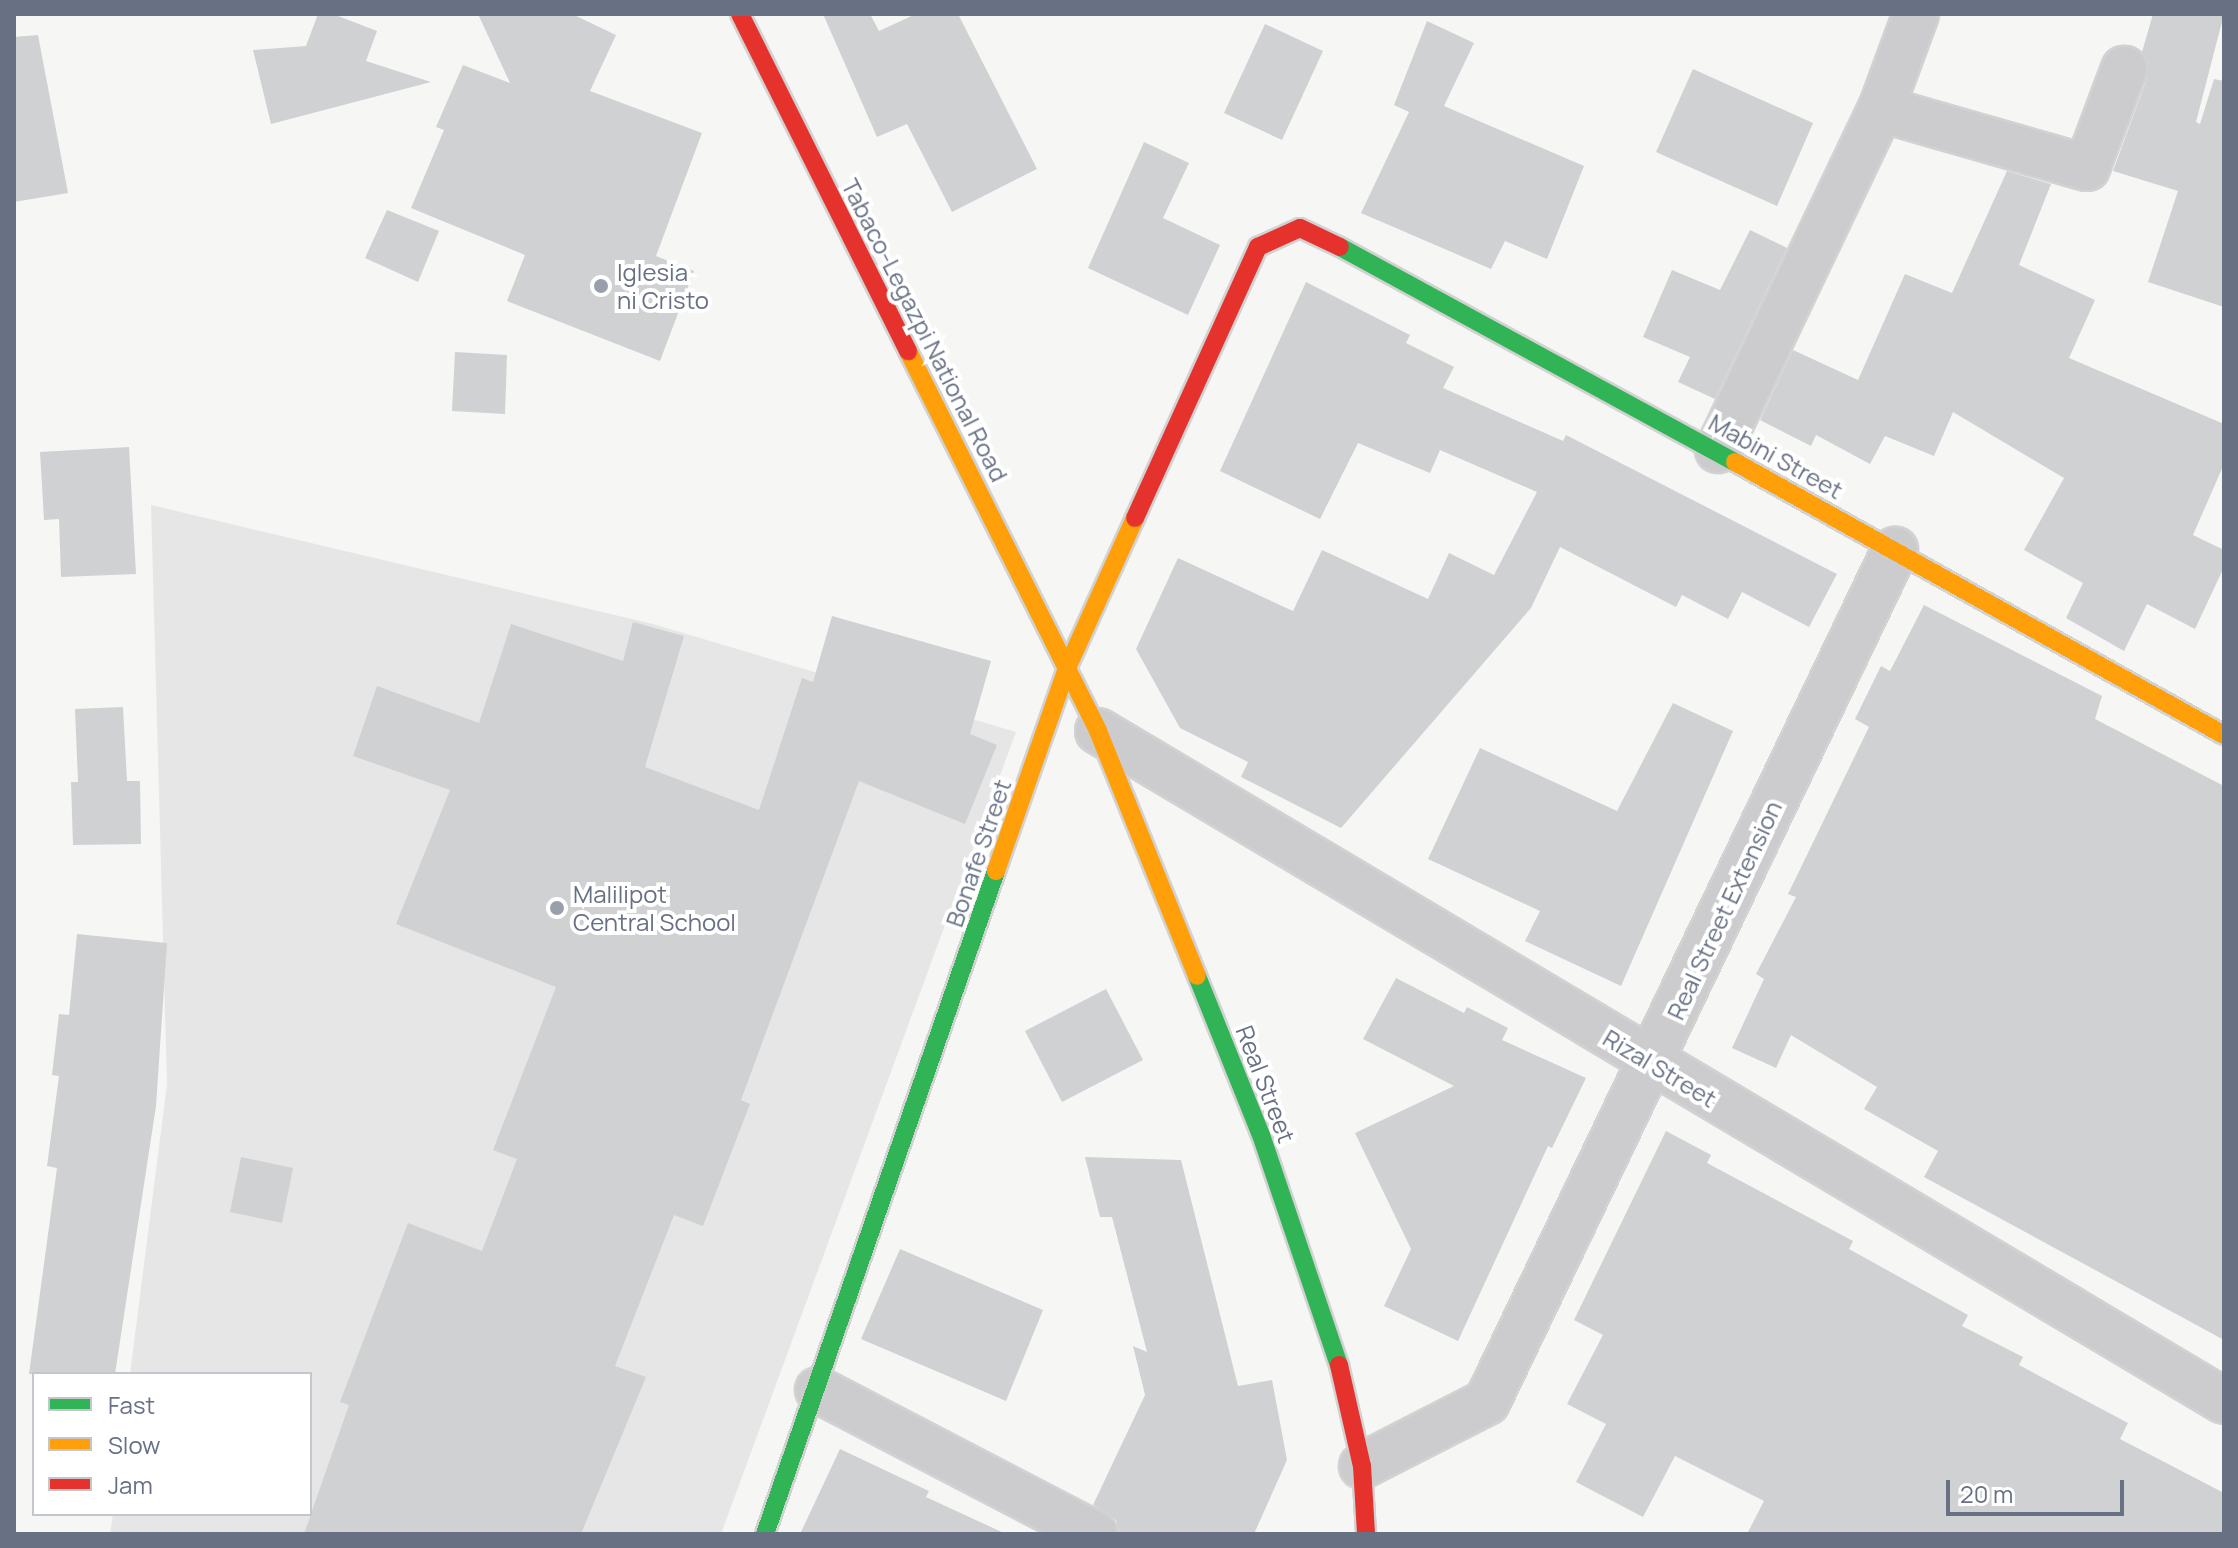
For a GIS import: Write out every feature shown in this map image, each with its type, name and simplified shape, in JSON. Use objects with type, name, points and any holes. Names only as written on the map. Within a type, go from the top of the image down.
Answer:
[{"type":"street","name":"Tabaco-Legazpi National Road","points":[[740,14],[1067,668]]},
{"type":"street","points":[[1718,450],[1881,109],[1916,14]]},
{"type":"street","points":[[1881,109],[2087,168],[2124,69]]},
{"type":"street","name":"Bonafe Street","points":[[765,1534],[818,1390],[1067,668],[1258,247],[1300,228]]},
{"type":"street","name":"Mabini Street","points":[[1300,228],[1397,274],[1718,450],[2224,735]]},
{"type":"street","name":"Real Street Extension","points":[[1362,1466],[1487,1402],[1895,550]]},
{"type":"street","name":"Real Street","points":[[1067,668],[1098,731],[1261,1135],[1335,1349],[1362,1466],[1366,1534]]},
{"type":"street","name":"Rizal Street","points":[[1098,731],[1651,1063],[2224,1401]]},
{"type":"street","points":[[818,1390],[1095,1534]]},
{"type":"shaded area","name":"Malilipot Central School","points":[[151,505],[653,624],[1016,732],[721,1534],[110,1534],[113,1516],[312,1516],[312,1372],[130,1372],[167,1084]]},
{"type":"building","points":[[318,14],[333,14],[377,31],[366,61],[431,82],[271,124],[253,50],[306,46]]},
{"type":"building","points":[[478,14],[572,14],[616,35],[590,91],[702,133],[656,256],[694,271],[660,361],[507,301],[525,255],[411,208],[444,130],[436,127],[463,65],[510,83]]},
{"type":"building","points":[[823,14],[870,14],[879,31],[916,14],[958,14],[1037,169],[952,212],[907,124],[877,137]]},
{"type":"building","points":[[2153,14],[2224,14],[2196,122],[2200,124],[2214,79],[2224,81],[2224,307],[2148,282],[2178,191],[2113,171],[2147,78],[2142,52]]},
{"type":"building","points":[[1427,21],[1474,43],[1444,106],[1584,166],[1547,259],[1505,241],[1491,269],[1361,213],[1409,112],[1394,105]]},
{"type":"building","points":[[1265,24],[1323,51],[1282,140],[1224,113]]},
{"type":"building","points":[[38,35],[68,193],[14,202],[14,37]]},
{"type":"building","points":[[1693,69],[1813,123],[1777,206],[1656,152]]},
{"type":"building","points":[[1144,142],[1189,163],[1163,218],[1220,245],[1188,315],[1088,268]]},
{"type":"building","points":[[2007,171],[2051,184],[2019,265],[2095,300],[2069,358],[2224,424],[2224,464],[2193,535],[2224,550],[2224,567],[2195,629],[2147,604],[2124,651],[2066,618],[2083,583],[2024,550],[2064,478],[1953,412],[1934,456],[1885,436],[1870,464],[1816,435],[1811,446],[1760,420],[1793,350],[1858,380],[1905,274],[1952,293]]},
{"type":"building","points":[[387,210],[439,231],[418,282],[365,258]]},
{"type":"building","points":[[1750,230],[1787,248],[1715,399],[1678,382],[1690,357],[1643,337],[1672,270],[1720,290]]},
{"type":"building","points":[[1306,282],[1410,335],[1406,343],[1454,367],[1443,388],[1563,441],[1566,435],[1837,574],[1809,627],[1742,592],[1728,619],[1682,595],[1676,607],[1560,547],[1531,608],[1341,828],[1241,777],[1248,762],[1180,728],[1136,649],[1178,558],[1293,611],[1322,550],[1428,599],[1449,553],[1494,575],[1537,492],[1440,450],[1430,473],[1358,443],[1320,519],[1220,471]]},
{"type":"building","points":[[455,352],[507,355],[505,414],[452,411]]},
{"type":"building","points":[[129,447],[136,574],[61,577],[59,519],[44,520],[40,452]]},
{"type":"building","points":[[1924,605],[2102,696],[2095,719],[2224,786],[2224,1340],[1924,1177],[1938,1151],[1864,1109],[1877,1087],[1791,1035],[1776,1068],[1732,1048],[1764,979],[1756,974],[1796,897],[1788,894],[1869,727],[1855,719],[1881,666],[1890,671]]},
{"type":"building","points":[[832,616],[991,661],[970,734],[997,745],[965,824],[859,781],[741,1100],[750,1104],[703,1226],[674,1215],[615,1366],[646,1377],[581,1534],[304,1534],[349,1405],[340,1402],[408,1223],[482,1251],[517,1159],[493,1150],[556,987],[396,924],[450,790],[353,756],[377,686],[479,723],[511,624],[623,661],[633,622],[684,636],[645,767],[759,810],[802,678],[813,682]]},
{"type":"building","points":[[1673,703],[1733,731],[1621,986],[1525,941],[1540,911],[1428,859],[1480,748],[1617,811]]},
{"type":"building","points":[[123,707],[127,781],[140,781],[141,844],[73,845],[71,782],[78,782],[75,709]]},
{"type":"building","points":[[77,934],[167,943],[156,1106],[115,1372],[29,1374],[57,1168],[47,1166],[59,1076],[52,1075],[59,1014],[69,1015]]},
{"type":"building","points":[[1396,978],[1464,1013],[1467,1007],[1508,1028],[1502,1040],[1586,1078],[1552,1148],[1548,1146],[1458,1341],[1384,1306],[1411,1249],[1355,1133],[1454,1086],[1363,1039]]},
{"type":"building","points":[[1106,989],[1143,1060],[1062,1102],[1025,1031]]},
{"type":"building","points":[[1666,1131],[1711,1155],[1707,1163],[1853,1241],[1849,1249],[1968,1315],[1962,1326],[2023,1357],[2019,1365],[2128,1423],[2120,1439],[2224,1493],[2224,1534],[1747,1534],[1764,1501],[1675,1456],[1643,1517],[1576,1482],[1606,1424],[1567,1404],[1603,1335],[1574,1320]]},
{"type":"building","points":[[241,1157],[293,1168],[282,1223],[230,1212]]},
{"type":"building","points":[[1085,1157],[1181,1160],[1238,1386],[1272,1380],[1287,1460],[1254,1534],[1120,1534],[1116,1520],[1093,1505],[1145,1395],[1133,1346],[1147,1352],[1112,1217],[1100,1217]]},
{"type":"building","points":[[900,1249],[1043,1310],[1006,1401],[861,1339]]},
{"type":"building","points":[[840,1449],[929,1491],[926,1497],[1006,1534],[800,1534]]},
{"type":"traffic: fast","points":[[1340,247],[1735,462]]},
{"type":"traffic: fast","points":[[765,1534],[996,871]]},
{"type":"traffic: fast","points":[[1197,976],[1261,1135],[1339,1365]]},
{"type":"traffic: slow","points":[[908,351],[1098,731],[1197,976]]},
{"type":"traffic: slow","points":[[1735,462],[2224,735]]},
{"type":"traffic: slow","points":[[996,871],[1067,668],[1135,518]]},
{"type":"traffic: jam","points":[[740,14],[908,351]]},
{"type":"traffic: jam","points":[[1135,518],[1258,247],[1300,228],[1340,247]]},
{"type":"traffic: jam","points":[[1339,1365],[1362,1466],[1366,1534]]},
{"type":"place","name":"Iglesia ni Cristo","points":[[601,286]]},
{"type":"place","name":"Malilipot Central School","points":[[557,908]]}]
